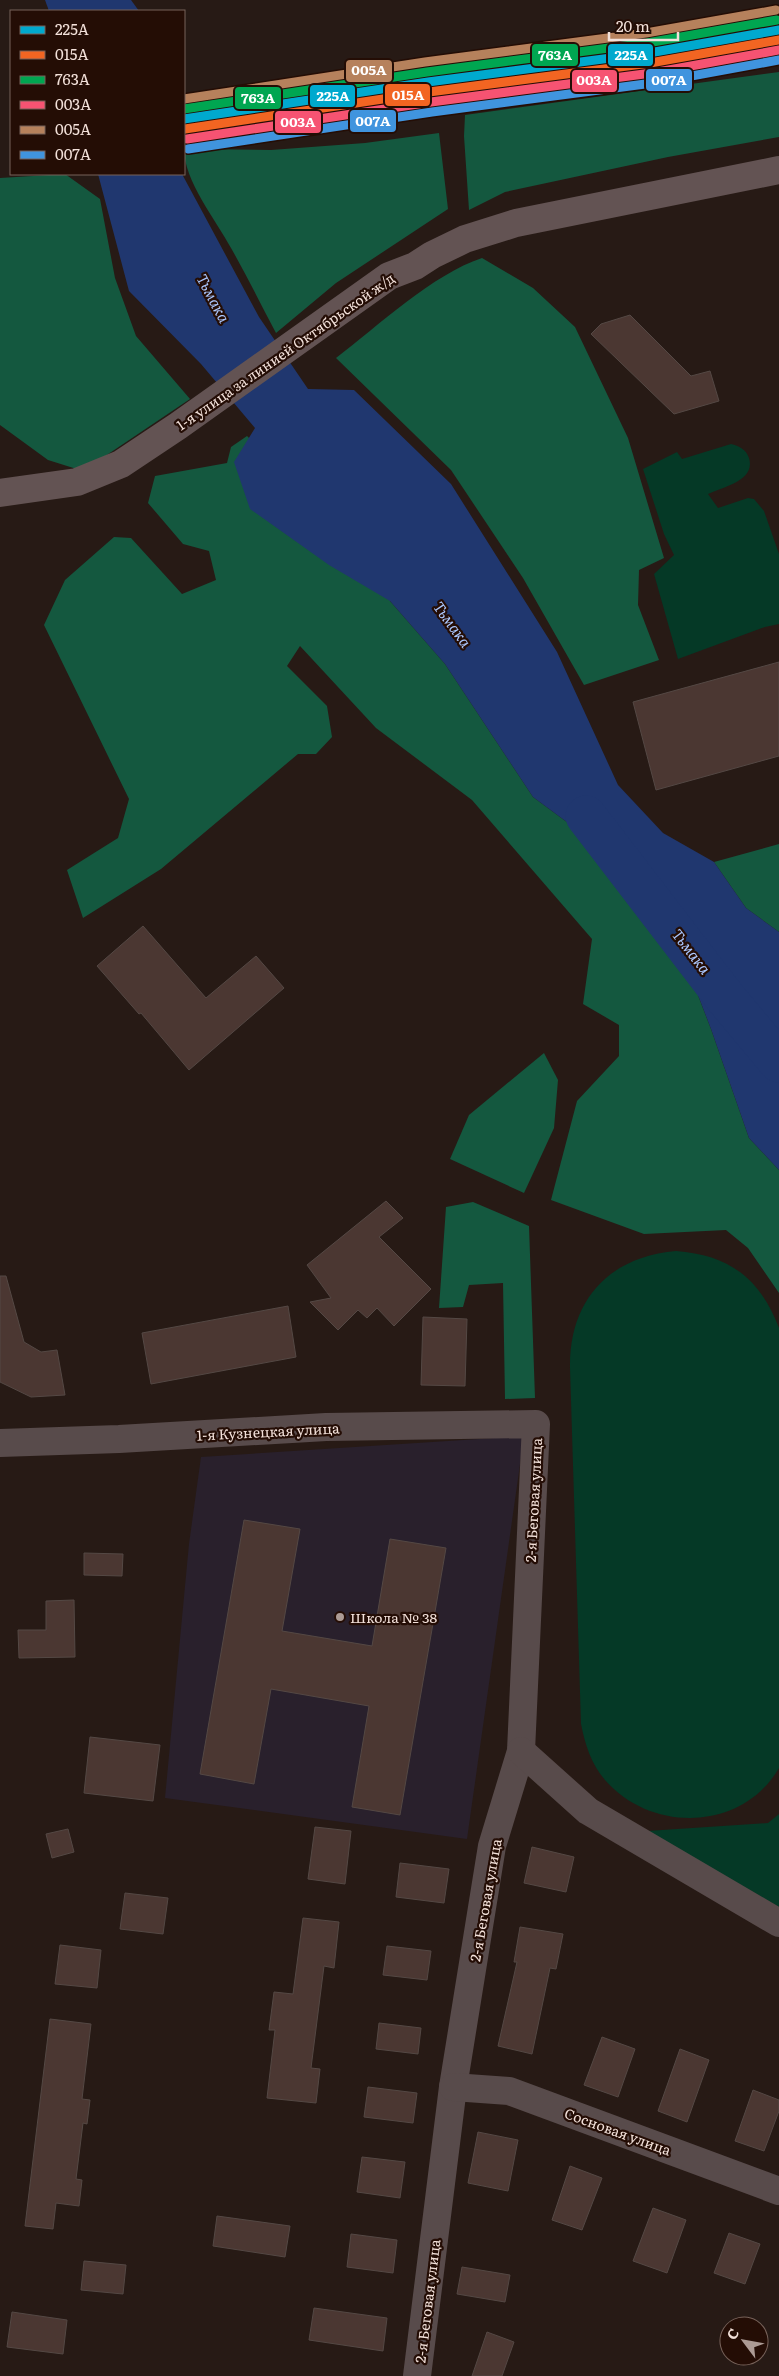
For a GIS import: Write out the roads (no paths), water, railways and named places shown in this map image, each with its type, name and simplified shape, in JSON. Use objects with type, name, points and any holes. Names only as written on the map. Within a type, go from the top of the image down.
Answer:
[{"type":"main road","name":"1-я улица за линией Октябрьской ж/д","points":[[0,493],[77,482],[121,464],[178,426],[389,276],[415,266],[432,255],[465,239],[516,222],[779,170]]},
{"type":"street","name":"1-я Кузнецкая улица","points":[[0,1442],[119,1439],[326,1426],[536,1424]]},
{"type":"street","name":"2-я Беговая улица","points":[[417,2376],[453,2087],[492,1846],[521,1751],[536,1424]]},
{"type":"street","points":[[521,1751],[588,1811],[779,1923]]},
{"type":"street","name":"Сосновая улица","points":[[453,2087],[509,2091],[779,2191]]},
{"type":"water","points":[[45,0],[131,0],[138,10],[49,10]]},
{"type":"water","points":[[98,175],[183,175],[259,317],[308,389],[354,390],[451,484],[557,652],[618,785],[663,833],[714,862],[746,908],[779,932],[779,1170],[749,1138],[711,1029],[673,930],[625,865],[533,797],[445,664],[390,601],[329,565],[250,509],[234,462],[255,428],[201,364],[129,291]]},
{"type":"waterway","name":"Тьмака","points":[[586,816],[724,996],[779,1062]]},
{"type":"place","name":"Школа № 38","points":[[340,1617]]}]
